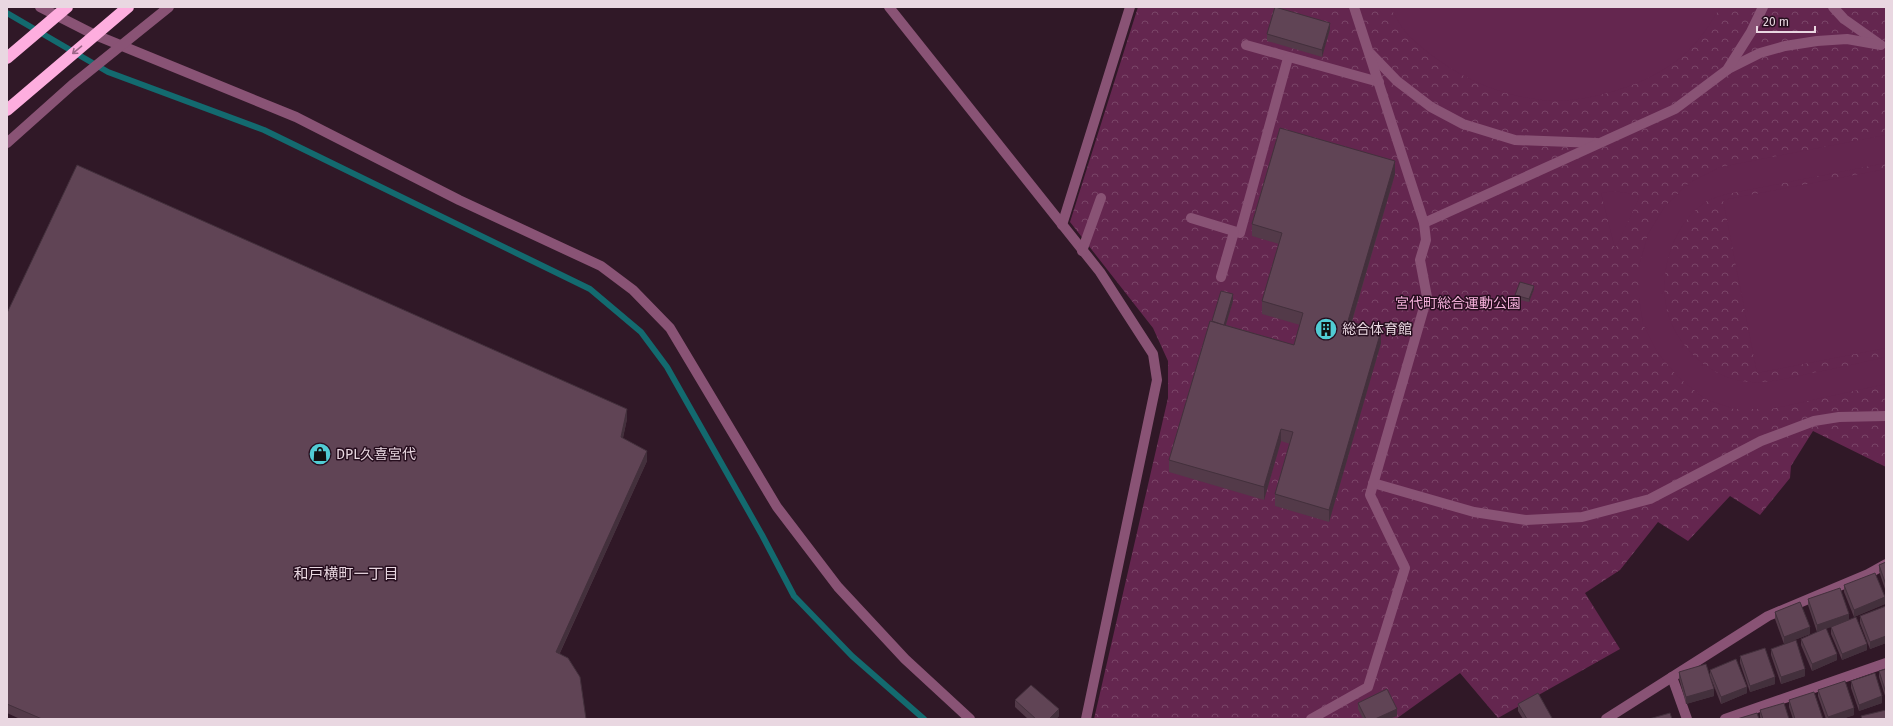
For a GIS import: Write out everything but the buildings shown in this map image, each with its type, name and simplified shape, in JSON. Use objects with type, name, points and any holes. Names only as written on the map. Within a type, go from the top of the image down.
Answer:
[{"type":"highway","points":[[7,58],[68,7]]},
{"type":"highway","points":[[7,110],[128,7]]},
{"type":"street","points":[[40,7],[93,34],[296,117],[459,200],[601,266],[633,290],[670,328],[777,507],[838,587],[905,659],[970,719]]},
{"type":"street","points":[[7,143],[72,85],[169,7]]},
{"type":"street","points":[[889,7],[1100,272],[1153,354],[1157,380],[1086,719]]},
{"type":"street","points":[[1062,225],[1130,7]]},
{"type":"street","points":[[1311,719],[1368,687],[1405,568],[1370,495],[1427,297],[1420,260],[1426,240],[1424,223],[1354,7]]},
{"type":"street","points":[[1727,70],[1751,32],[1763,7]]},
{"type":"street","points":[[1832,7],[1844,20],[1883,46]]},
{"type":"street","points":[[1424,223],[1675,109],[1727,70],[1760,53],[1791,45],[1817,41],[1847,39],[1883,46]]},
{"type":"street","points":[[1246,45],[1288,58],[1379,82]]},
{"type":"street","points":[[1368,50],[1397,81],[1431,107],[1463,124],[1515,140],[1600,143]]},
{"type":"street","points":[[1191,218],[1240,233],[1288,58]]},
{"type":"street","points":[[1082,251],[1101,198]]},
{"type":"street","points":[[1221,277],[1234,232]]},
{"type":"street","points":[[1373,483],[1474,512],[1526,520],[1582,517],[1650,499],[1761,441],[1814,421],[1839,417],[1886,416]]},
{"type":"street","points":[[1606,719],[1768,616],[1868,574],[1886,564]]},
{"type":"street","points":[[1725,719],[1886,663]]},
{"type":"street","points":[[1672,678],[1687,719]]},
{"type":"green space","name":"宮代町総合運動公園","points":[[1138,7],[1886,7],[1886,467],[1813,431],[1791,466],[1790,478],[1760,515],[1730,496],[1688,541],[1658,522],[1620,570],[1585,593],[1620,649],[1498,718],[1460,673],[1396,719],[1094,719],[1168,398],[1168,361],[1153,328],[1070,222]]},
{"type":"green space","points":[[1390,7],[1720,7],[1706,30],[1693,46],[1658,73],[1640,82],[1600,95],[1560,101],[1542,100],[1506,93],[1488,87],[1455,71],[1410,37]]},
{"type":"green space","points":[[1886,135],[1886,163],[1727,194],[1707,201],[1694,211],[1684,223],[1676,238],[1666,269],[1664,286],[1665,302],[1669,317],[1680,339],[1705,365],[1726,377],[1746,382],[1775,381],[1886,357],[1886,384],[1771,409],[1734,409],[1705,399],[1678,377],[1657,352],[1643,324],[1639,298],[1639,266],[1648,234],[1665,206],[1689,183],[1720,167]]},
{"type":"green space","points":[[1886,169],[1886,348],[1757,373],[1723,200]]},
{"type":"green space","points":[[1613,191],[1627,193],[1639,198],[1615,249],[1601,193]]},
{"type":"waterway","points":[[7,13],[108,72],[264,130],[590,289],[641,332],[667,367],[762,535],[794,596],[852,656],[924,719]]},
{"type":"place","name":"総合体育館","points":[[1326,329]]},
{"type":"place","name":"DPL久喜宮代","points":[[320,454]]},
{"type":"district","name":"和戸横町一丁目","points":[[346,574]]}]
